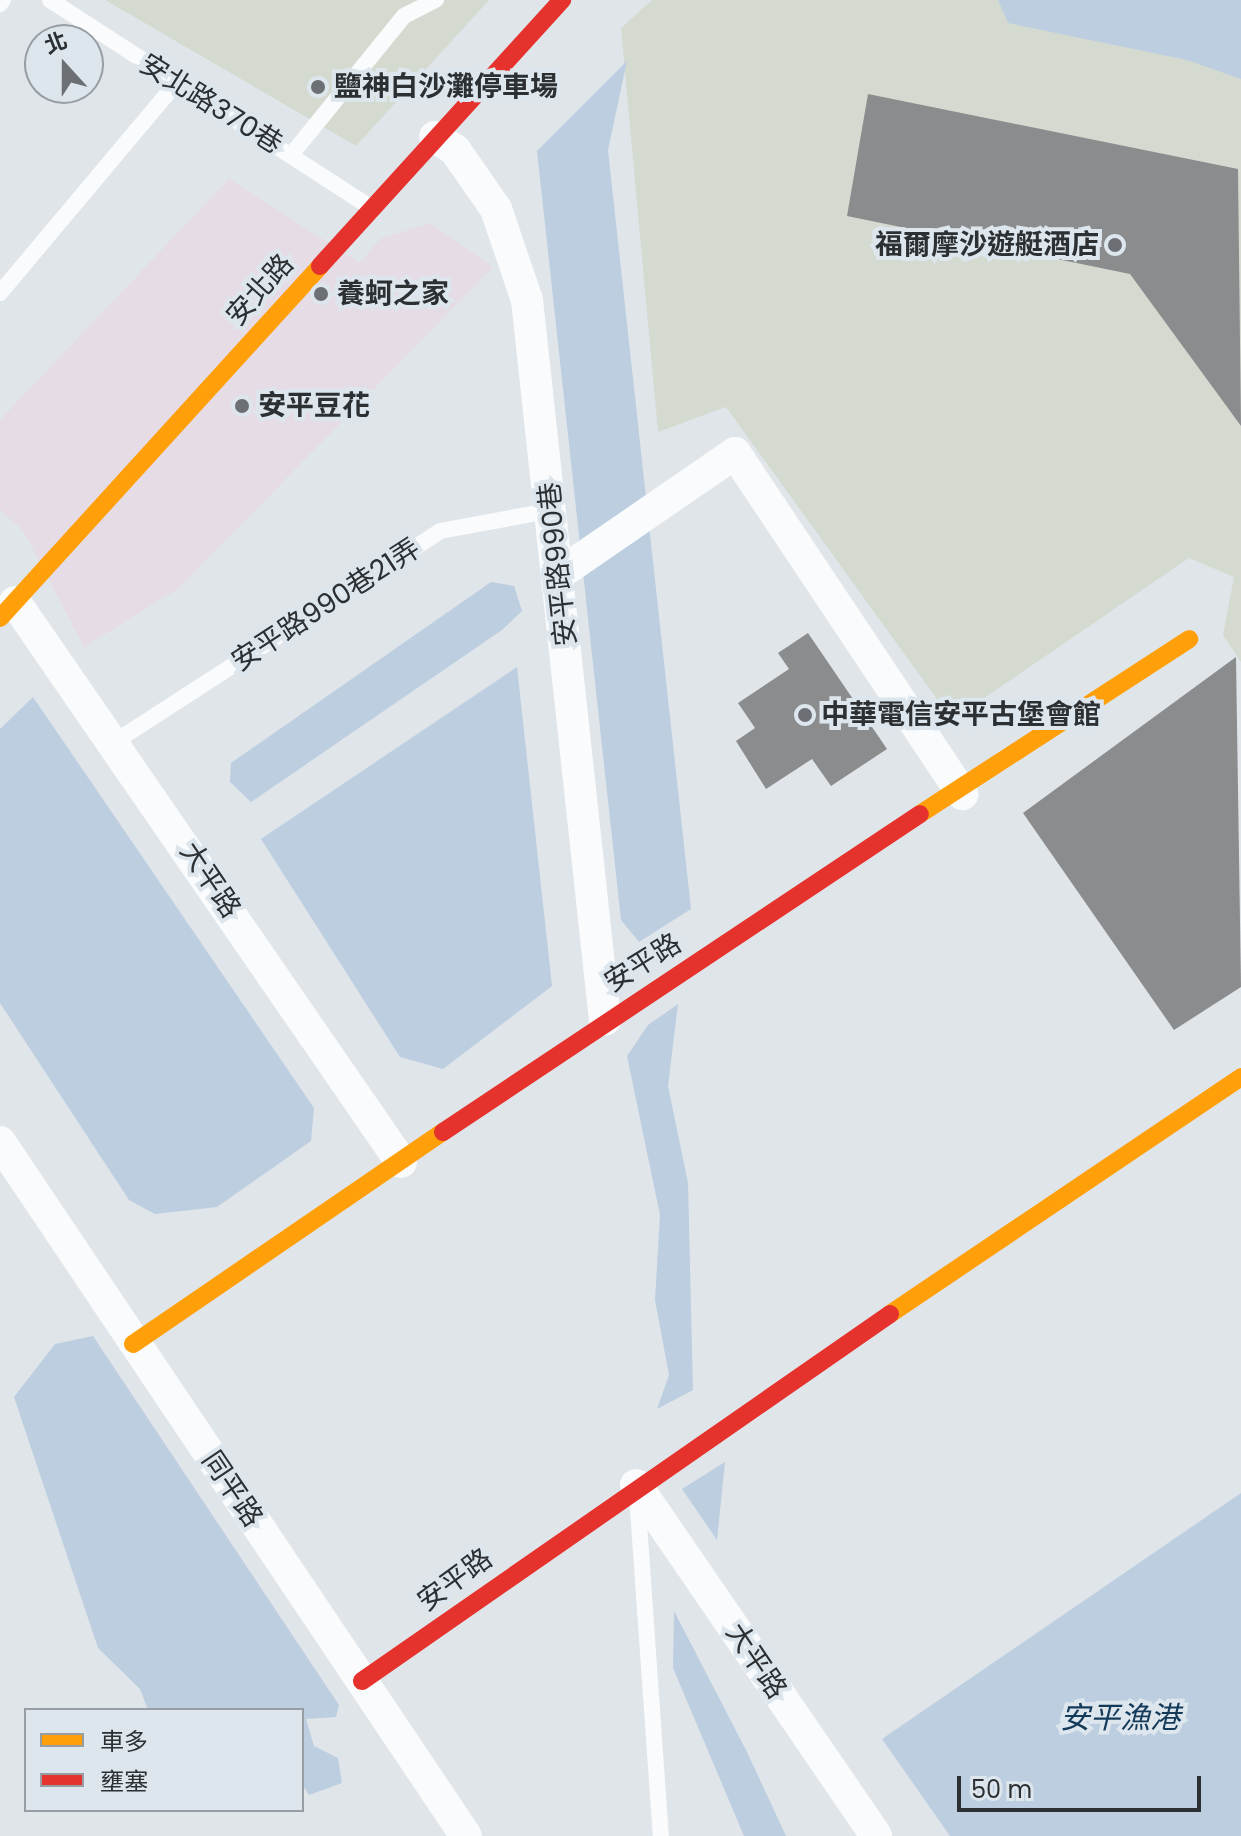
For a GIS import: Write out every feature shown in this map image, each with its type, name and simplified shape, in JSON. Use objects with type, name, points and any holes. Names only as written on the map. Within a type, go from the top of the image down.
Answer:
[{"type":"street","name":"安北路","points":[[5,607],[562,0]]},
{"type":"street","name":"安平路990巷","points":[[435,137],[455,150],[480,183],[512,245],[527,300],[562,572],[605,1020]]},
{"type":"street","points":[[562,572],[735,453],[962,794]]},
{"type":"street","name":"大平路","points":[[5,607],[116,741],[401,1162]]},
{"type":"street","name":"安平路","points":[[133,1344],[605,1020],[962,794],[1189,639]]},
{"type":"street","name":"安平路","points":[[362,1681],[636,1485],[1241,1077]]},
{"type":"street","name":"同平路","points":[[0,1142],[466,1836]]},
{"type":"street","name":"大平路","points":[[636,1485],[876,1836]]},
{"type":"lane","name":"安北路370巷","points":[[50,0],[372,208]]},
{"type":"lane","points":[[291,155],[404,16],[436,0]]},
{"type":"lane","points":[[0,293],[177,82]]},
{"type":"lane","name":"安平路990巷21弄","points":[[116,741],[440,531],[553,510]]},
{"type":"lane","points":[[636,1485],[661,1836]]},
{"type":"shaded area","name":"鹽神白沙灘停車場","points":[[105,0],[489,0],[356,146]]},
{"type":"shaded area","points":[[652,0],[1241,0],[1241,662],[1223,635],[1234,577],[1189,558],[952,720],[726,407],[658,432],[621,28]]},
{"type":"shaded area","points":[[229,179],[360,263],[380,239],[430,223],[493,267],[179,588],[84,647],[24,532],[0,509],[0,420]]},
{"type":"water","points":[[998,0],[1241,0],[1241,79],[1187,60],[1008,23]]},
{"type":"water","points":[[627,61],[608,150],[691,909],[639,942],[621,920],[537,151]]},
{"type":"water","points":[[491,582],[514,586],[522,611],[502,630],[251,802],[230,782],[231,763]]},
{"type":"water","points":[[517,667],[552,986],[443,1069],[400,1057],[261,839]]},
{"type":"water","points":[[33,697],[314,1108],[311,1141],[217,1207],[155,1214],[129,1200],[0,1003],[0,729]]},
{"type":"water","points":[[678,1004],[668,1086],[688,1183],[693,1390],[657,1409],[669,1375],[655,1300],[660,1215],[627,1056],[648,1025]]},
{"type":"water","points":[[93,1336],[339,1705],[336,1717],[306,1719],[314,1746],[338,1758],[342,1783],[309,1795],[304,1787],[304,1708],[147,1708],[140,1689],[98,1648],[14,1397],[55,1344]]},
{"type":"water","points":[[725,1462],[717,1540],[682,1489]]},
{"type":"water","name":"安平漁港","points":[[1241,1493],[1241,1836],[950,1836],[882,1739]]},
{"type":"water","points":[[674,1611],[747,1752],[786,1836],[744,1836],[673,1668]]},
{"type":"building","name":"福爾摩沙遊艇酒店","points":[[868,94],[1238,169],[1241,426],[1130,274],[847,216]]},
{"type":"building","name":"中華電信安平古堡會館","points":[[808,633],[887,749],[831,786],[812,759],[766,789],[736,741],[755,728],[738,703],[789,669],[778,653]]},
{"type":"building","points":[[1236,657],[1241,987],[1174,1030],[1023,813]]},
{"type":"traffic: slow","points":[[0,618],[320,266]]},
{"type":"traffic: slow","points":[[920,814],[1189,639]]},
{"type":"traffic: slow","points":[[890,1314],[1241,1077]]},
{"type":"traffic: slow","points":[[133,1344],[443,1132]]},
{"type":"traffic: jam","points":[[320,266],[562,0]]},
{"type":"traffic: jam","points":[[443,1132],[920,814]]},
{"type":"traffic: jam","points":[[362,1681],[890,1314]]},
{"type":"place","name":"鹽神白沙灘停車場","points":[[318,87]]},
{"type":"place","name":"福爾摩沙遊艇酒店","points":[[1115,245]]},
{"type":"place","name":"養蚵之家","points":[[321,294]]},
{"type":"place","name":"安平豆花","points":[[242,406]]},
{"type":"place","name":"中華電信安平古堡會館","points":[[805,715]]}]
